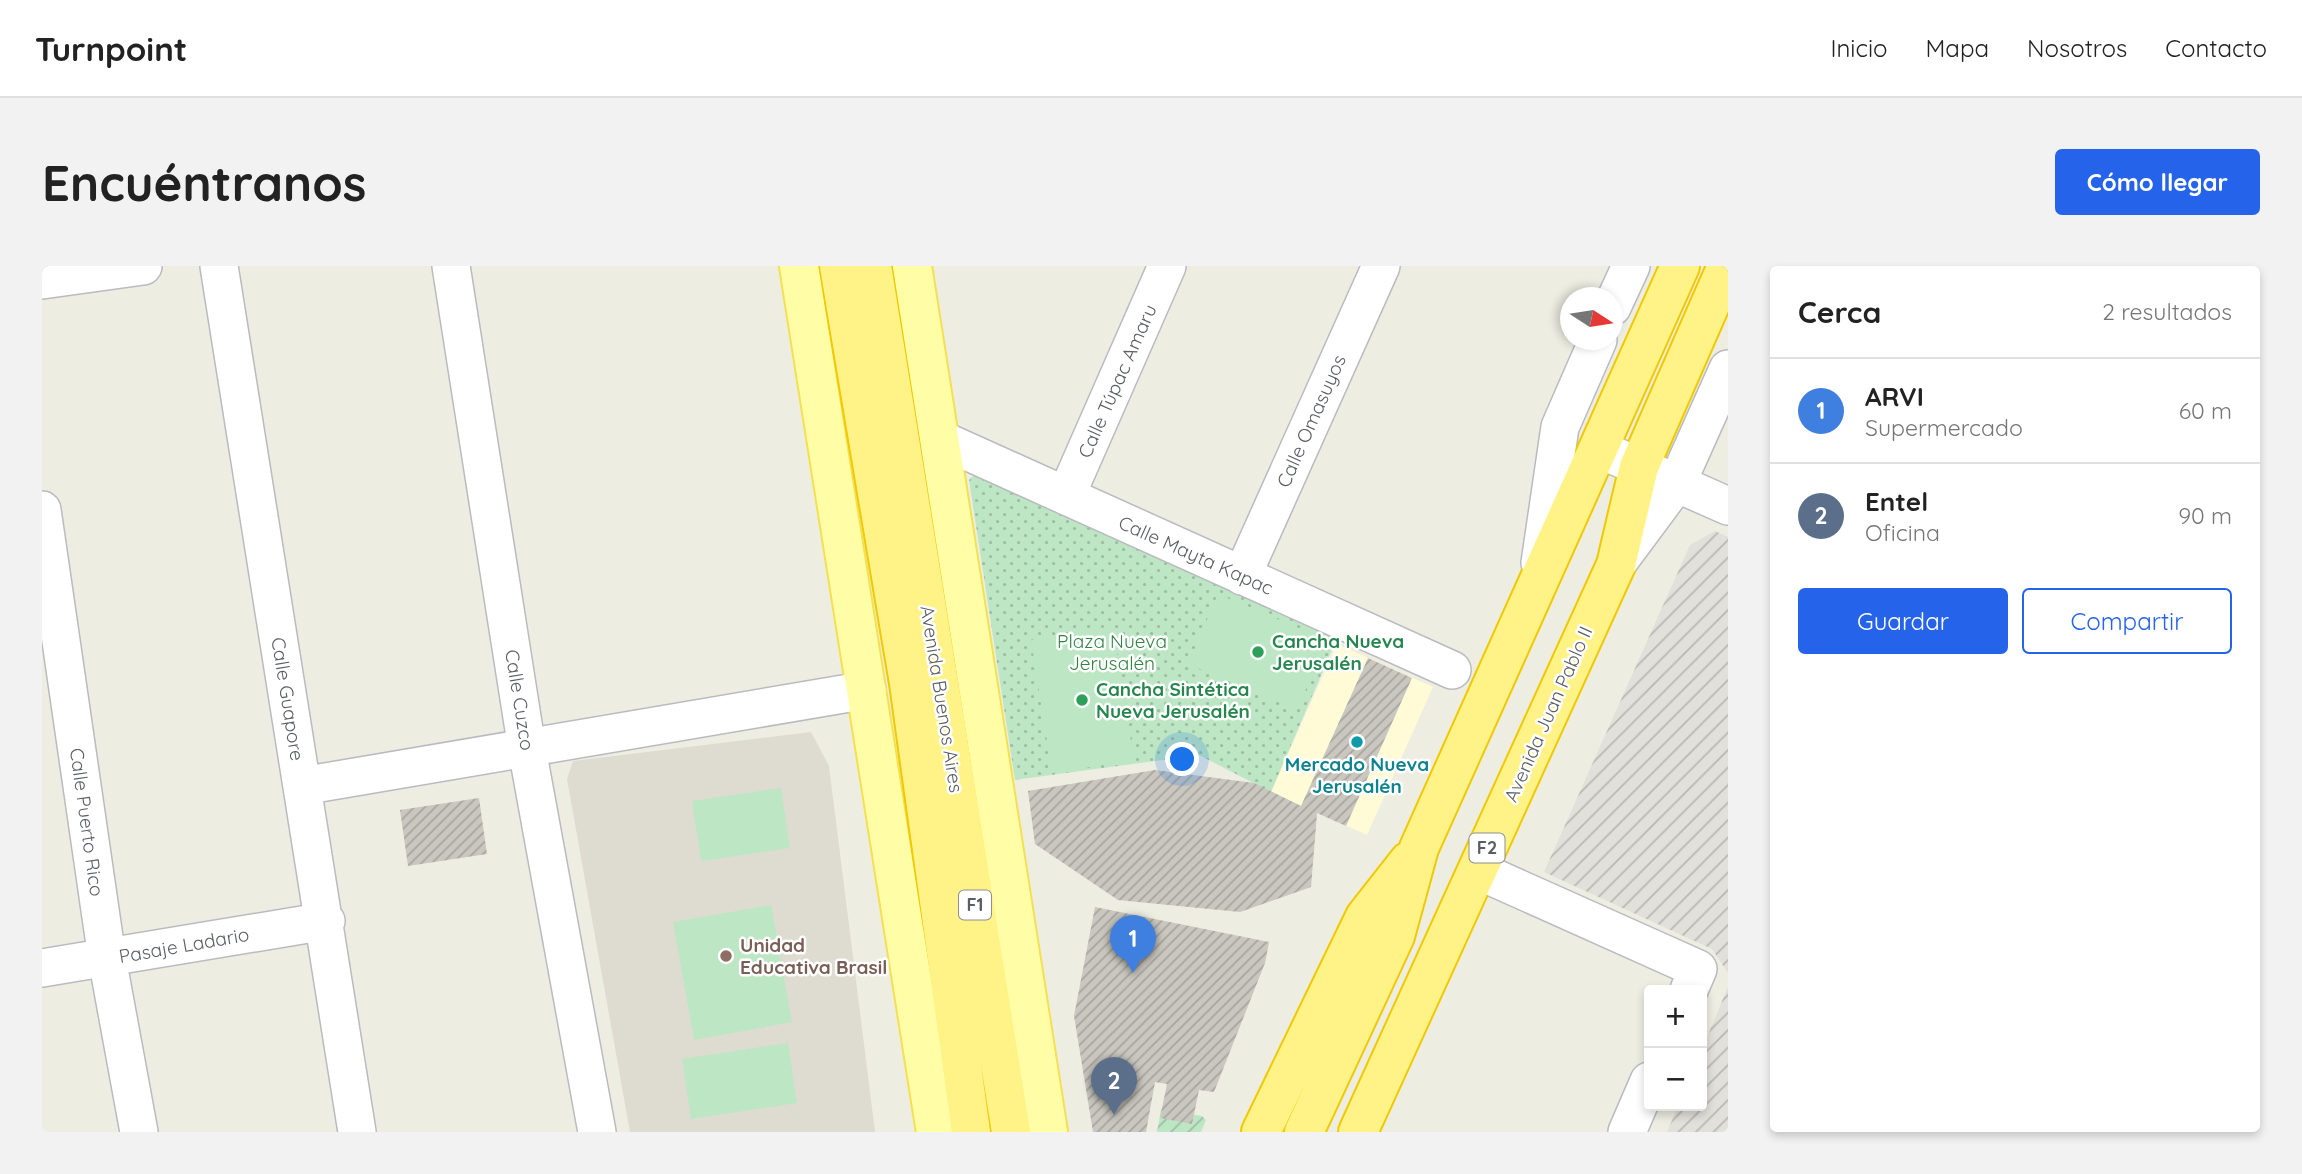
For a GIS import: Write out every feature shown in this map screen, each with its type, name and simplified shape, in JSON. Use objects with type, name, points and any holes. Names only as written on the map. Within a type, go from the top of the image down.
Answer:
[{"type":"highway","name":"Avenida Buenos Aires","points":[[839,266],[909,683],[971,1132]]},
{"type":"highway","name":"Avenida Buenos Aires","points":[[872,266],[1011,1132]]},
{"type":"highway","points":[[1304,1132],[1395,936],[1419,848],[1680,266]]},
{"type":"highway","name":"Avenida Juan Pablo II","points":[[1358,1132],[1616,565],[1639,467],[1727,266]]},
{"type":"highway","points":[[1261,1132],[1365,917],[1419,848]]},
{"type":"main road","points":[[799,266],[936,1132]]},
{"type":"main road","name":"Avenida Buenos Aires","points":[[916,268],[940,439],[1048,1132]]},
{"type":"street","points":[[42,280],[143,266]]},
{"type":"street","name":"Calle Guapore","points":[[219,266],[326,921],[357,1132]]},
{"type":"street","name":"Calle Cuzco","points":[[451,266],[527,749],[597,1132]]},
{"type":"street","name":"Calle Túpac Amaru","points":[[1066,496],[1167,266]]},
{"type":"street","name":"Calle Omasuyos","points":[[1242,576],[1381,266]]},
{"type":"street","points":[[1621,287],[1631,266]]},
{"type":"street","points":[[1538,582],[1560,427],[1594,350]]},
{"type":"street","name":"Avenida Juan Pablo II","points":[[1616,565],[1677,484],[1728,369]]},
{"type":"street","name":"Calle Mayta Kapac","points":[[940,439],[1452,670]]},
{"type":"street","points":[[1599,449],[1728,506]]},
{"type":"street","name":"Calle Puerto Rico","points":[[42,510],[107,958],[139,1132]]},
{"type":"street","points":[[302,786],[867,690]]},
{"type":"street","points":[[1477,870],[1698,969],[1691,985]]},
{"type":"street","name":"Pasaje Ladario","points":[[42,968],[326,921]]},
{"type":"street","points":[[1627,1132],[1644,1093]]},
{"type":"shaded area","points":[[1715,531],[1728,537],[1728,973],[1712,949],[1544,872],[1690,545]]},
{"type":"shaded area","name":"Mercado Nueva Jerusalén","points":[[1337,644],[1433,687],[1367,835],[1271,792]]},
{"type":"shaded area","name":"Unidad Educativa Brasil","points":[[811,732],[829,766],[875,1132],[630,1132],[567,779],[573,761]]},
{"type":"shaded area","points":[[1728,987],[1728,1132],[1667,1132],[1676,1111],[1707,1111],[1707,1037]]},
{"type":"green space","name":"Plaza Nueva Jerusalén","points":[[982,467],[1340,631],[1271,792],[1199,755],[1015,780],[969,480]]},
{"type":"green space","name":"Cancha Nueva Jerusalén","points":[[1218,594],[1327,640],[1297,710],[1188,664]]},
{"type":"green space","name":"Cancha Sintética Nueva Jerusalén","points":[[1113,626],[1134,760],[1052,773],[1031,640]]},
{"type":"green space","points":[[781,788],[790,848],[701,861],[692,801]]},
{"type":"green space","points":[[771,905],[792,1022],[694,1040],[673,922]]},
{"type":"green space","points":[[788,1043],[797,1103],[691,1119],[682,1059]]},
{"type":"green space","points":[[1161,1109],[1202,1116],[1206,1120],[1201,1132],[1157,1132]]},
{"type":"building","points":[[1368,658],[1412,678],[1346,826],[1317,813],[1311,887],[1240,912],[1118,900],[1035,844],[1028,791],[1155,770],[1254,783],[1301,806]]},
{"type":"building","points":[[479,798],[487,854],[408,866],[400,810]]},
{"type":"building","points":[[1095,907],[1269,942],[1265,963],[1214,1092],[1199,1090],[1192,1124],[1160,1118],[1167,1084],[1155,1082],[1146,1132],[1093,1132],[1074,1016]]},
{"type":"place","name":"Cancha Nueva Jerusalén","points":[[1258,652]]},
{"type":"place","name":"Cancha Sintética Nueva Jerusalén","points":[[1082,700]]},
{"type":"place","name":"Mercado Nueva Jerusalén","points":[[1357,742]]},
{"type":"place","name":"Unidad Educativa Brasil","points":[[726,956]]},
{"type":"place","name":"ARVI","points":[[1133,973]]},
{"type":"place","name":"Entel","points":[[1114,1115]]}]
